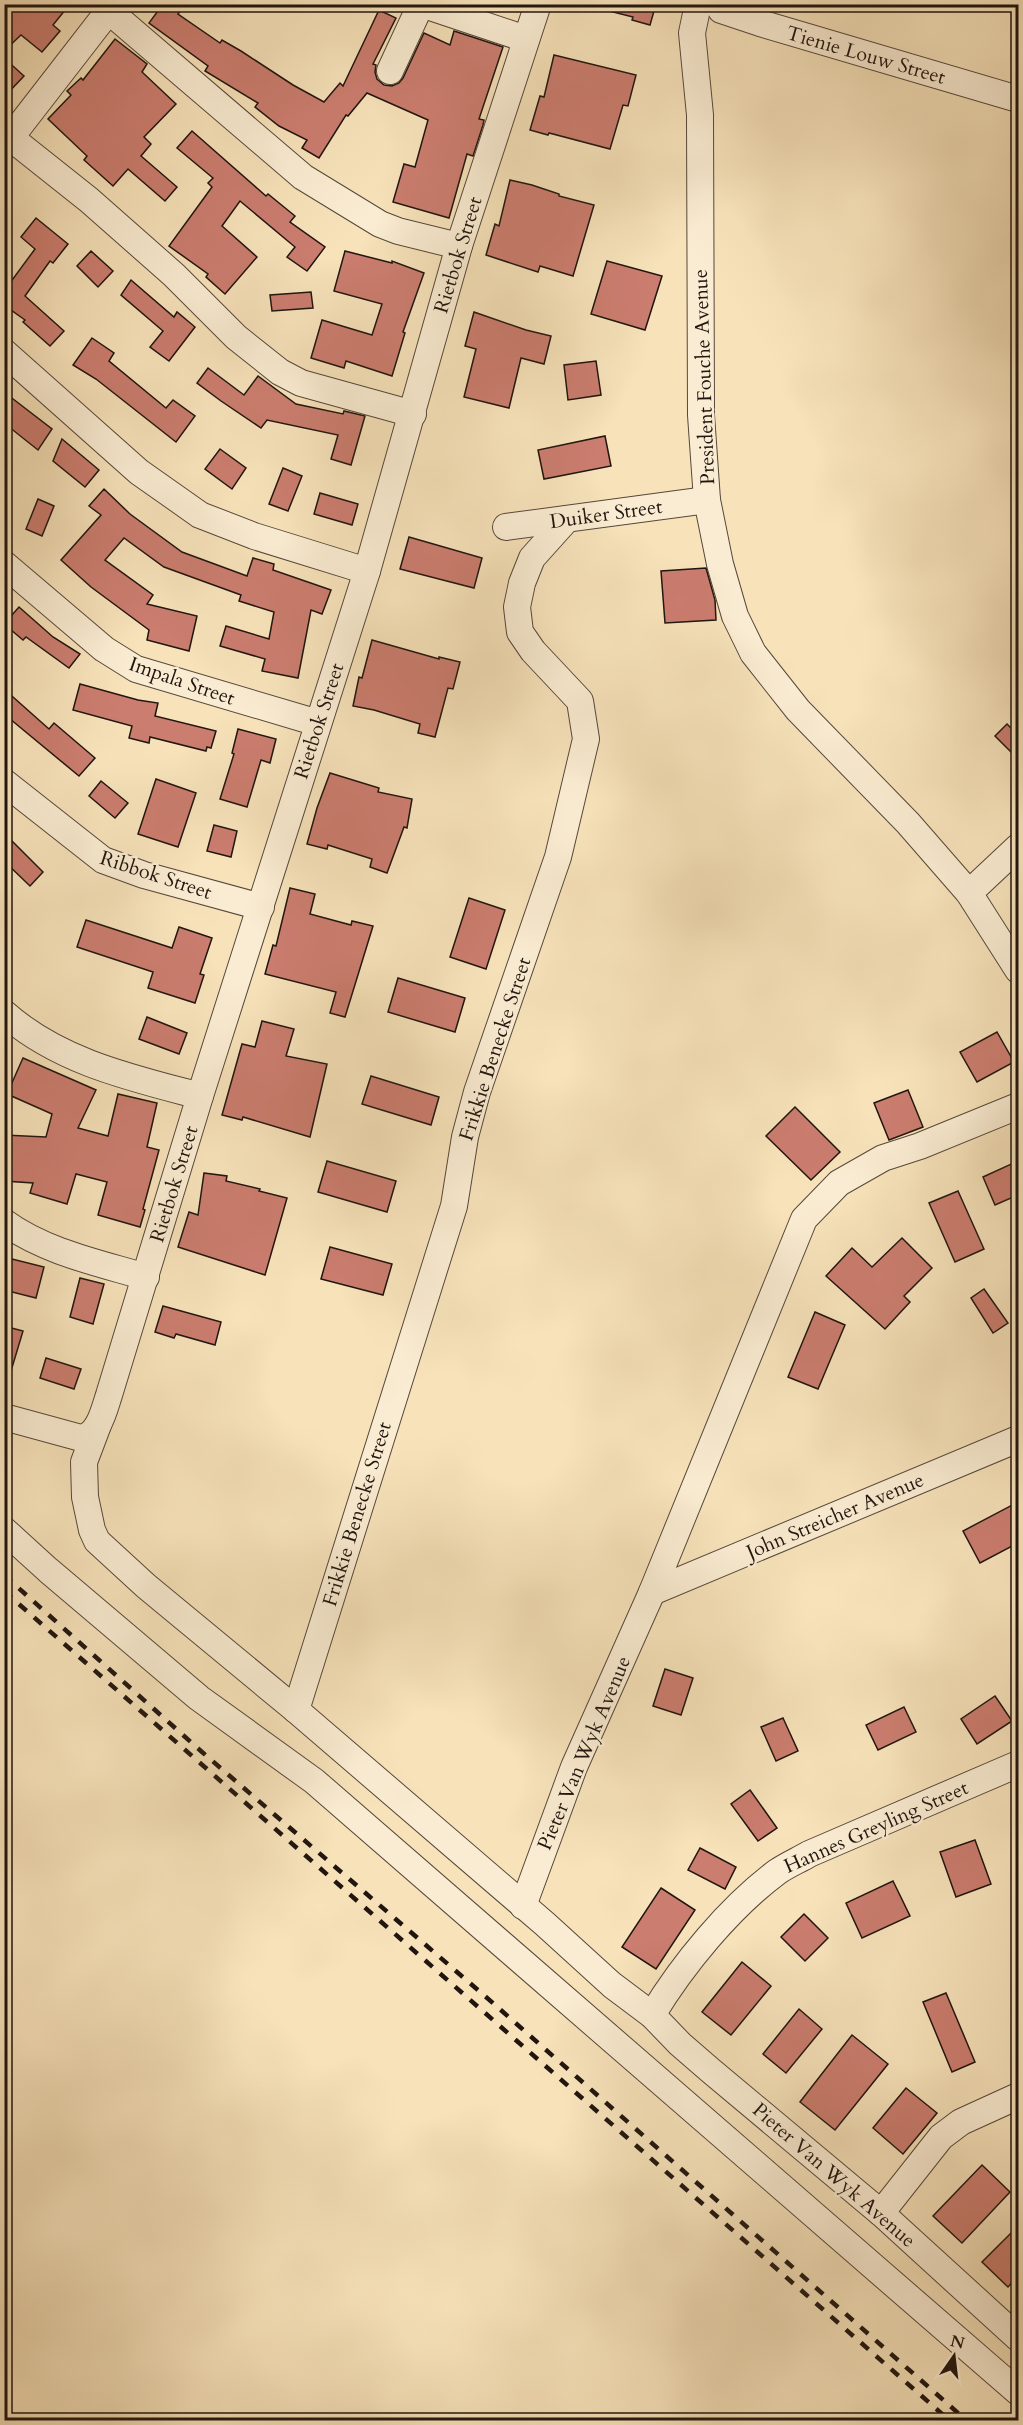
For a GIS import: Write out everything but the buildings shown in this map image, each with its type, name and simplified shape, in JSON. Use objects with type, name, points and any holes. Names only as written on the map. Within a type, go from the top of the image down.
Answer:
[{"type":"street","name":"Rietbok Street","points":[[523,1906],[296,1710],[146,1586],[97,1541],[92,1530],[85,1497],[84,1462],[146,1277],[200,1096],[367,571],[459,246],[538,4]]},
{"type":"street","name":"President Fouche Avenue","points":[[698,4],[692,33],[700,115],[701,415],[707,500],[720,564],[735,616],[753,653],[798,710],[908,823],[969,893],[1018,970]]},
{"type":"street","name":"Tienie Louw Street","points":[[718,4],[721,10],[760,23],[1018,99]]},
{"type":"street","points":[[390,70],[427,5],[526,39]]},
{"type":"street","points":[[413,414],[311,386],[280,372],[236,337],[174,274],[89,200],[8,142],[112,8],[303,177],[380,224],[398,231],[459,246]]},
{"type":"street","points":[[4,351],[140,471],[200,515],[254,536],[367,571]]},
{"type":"street","name":"Duiker Street","points":[[506,527],[707,500]]},
{"type":"street","name":"Frikkie Benecke Street","points":[[296,1710],[454,1206],[465,1137],[477,1092],[558,857],[586,739],[580,701],[533,651],[520,632],[518,615],[522,583],[532,558],[567,519]]},
{"type":"street","name":"Impala Street","points":[[4,564],[104,650],[136,669],[318,723]]},
{"type":"street","name":"Ribbok Street","points":[[4,782],[103,860],[144,875],[261,907]]},
{"type":"street","points":[[969,893],[1018,847]]},
{"type":"street","points":[[4,1013],[54,1049],[80,1060],[200,1096]]},
{"type":"street","name":"Pieter Van Wyk Avenue","points":[[1018,1107],[920,1146],[883,1158],[839,1183],[804,1219],[652,1592],[574,1767],[523,1906],[612,1985],[652,2015],[710,2070],[881,2213],[1018,2338]]},
{"type":"street","points":[[4,1222],[40,1243],[146,1277]]},
{"type":"street","points":[[4,1417],[81,1438],[95,1429]]},
{"type":"street","name":"John Streicher Avenue","points":[[652,1592],[1018,1439]]},
{"type":"street","points":[[4,1530],[199,1698],[314,1781],[1018,2392]]},
{"type":"street","name":"Hannes Greyling Street","points":[[652,2015],[681,1970],[731,1915],[778,1871],[809,1854],[1018,1764]]},
{"type":"street","points":[[881,2213],[941,2137],[960,2122],[1018,2096]]},
{"type":"railway","points":[[4,1575],[202,1752],[486,1997],[966,2420]]},
{"type":"railway","points":[[4,1591],[949,2420]]}]
